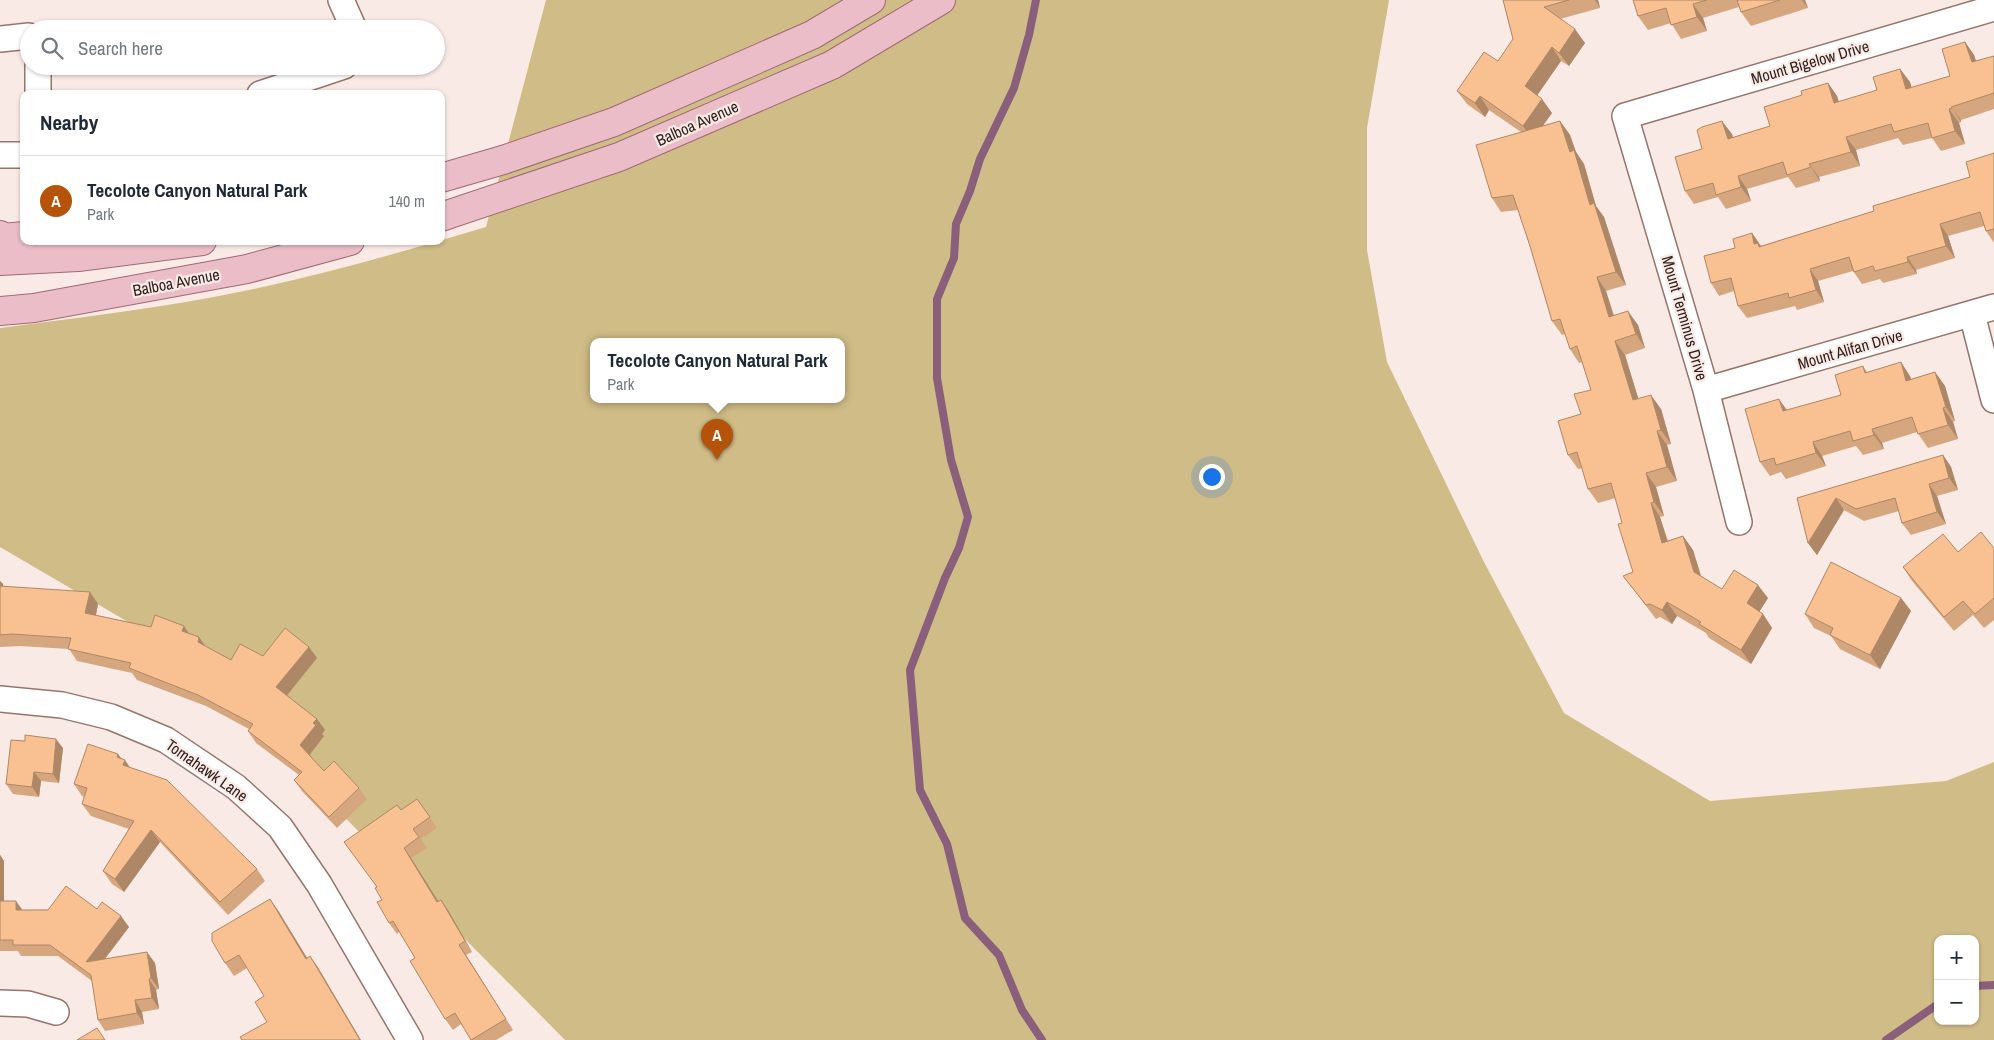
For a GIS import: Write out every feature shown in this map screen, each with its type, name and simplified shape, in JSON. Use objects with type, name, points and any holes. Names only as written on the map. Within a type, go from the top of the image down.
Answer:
[{"type":"main road","points":[[445,177],[469,171],[614,122],[812,35],[871,0]]},
{"type":"main road","name":"Balboa Avenue","points":[[445,216],[619,158],[832,64],[941,0]]},
{"type":"main road","points":[[445,174],[469,171]]},
{"type":"main road","points":[[0,235],[3,238],[20,236]]},
{"type":"main road","points":[[0,261],[78,257],[171,245]]},
{"type":"main road","name":"Balboa Avenue","points":[[0,311],[34,308],[247,268],[335,245]]},
{"type":"street","points":[[341,0],[350,20]]},
{"type":"street","name":"Mount Bigelow Drive","points":[[1626,116],[1994,8]]},
{"type":"street","points":[[0,39],[20,37]]},
{"type":"street","points":[[38,75],[38,90]]},
{"type":"street","points":[[272,90],[317,75]]},
{"type":"street","name":"Mount Terminus Drive","points":[[1626,116],[1706,390],[1739,522]]},
{"type":"street","points":[[0,155],[20,155]]},
{"type":"street","points":[[1983,310],[1994,400]]},
{"type":"street","name":"Mount Alifan Drive","points":[[1706,390],[1983,310]]},
{"type":"street","name":"Tomahawk Lane","points":[[0,699],[62,705],[111,717],[166,740],[236,787],[280,827],[319,884],[410,1040]]},
{"type":"street","points":[[0,1003],[28,1004],[56,1012]]},
{"type":"shaded area","points":[[546,0],[1389,0],[1367,128],[1367,250],[1387,362],[1484,562],[1564,713],[1710,801],[1946,781],[1994,762],[1994,1040],[565,1040],[293,765],[152,636],[0,547],[0,328],[214,297],[305,277],[426,245],[445,245],[445,239],[486,227]]},
{"type":"building","points":[[1503,0],[1569,0],[1544,7],[1575,29],[1559,53],[1552,47],[1525,86],[1542,99],[1523,126],[1480,96],[1475,103],[1457,91],[1484,52],[1498,61],[1513,39]]},
{"type":"building","points":[[1633,0],[1707,0],[1693,4],[1697,17],[1671,25],[1666,8],[1638,16]]},
{"type":"building","points":[[1737,0],[1780,0],[1741,12]]},
{"type":"building","points":[[1965,42],[1972,62],[1994,56],[1994,93],[1951,107],[1949,109],[1955,131],[1932,138],[1928,123],[1894,132],[1891,124],[1846,137],[1851,152],[1809,164],[1811,167],[1787,175],[1783,162],[1738,176],[1741,187],[1716,195],[1713,183],[1685,191],[1675,157],[1702,149],[1697,130],[1702,127],[1722,121],[1728,139],[1770,126],[1764,107],[1802,95],[1801,91],[1828,83],[1834,103],[1877,90],[1873,77],[1900,69],[1906,89],[1950,76],[1942,49]]},
{"type":"building","points":[[1560,121],[1570,152],[1574,150],[1590,205],[1594,203],[1616,272],[1597,277],[1609,317],[1628,311],[1636,334],[1615,341],[1633,400],[1651,395],[1661,430],[1657,431],[1667,467],[1646,473],[1654,502],[1651,503],[1662,543],[1683,536],[1694,572],[1722,589],[1734,570],[1758,585],[1747,603],[1763,614],[1741,650],[1699,624],[1701,622],[1667,602],[1662,610],[1650,604],[1646,605],[1623,576],[1633,572],[1618,524],[1622,523],[1611,483],[1588,489],[1577,452],[1568,455],[1558,421],[1581,414],[1574,394],[1591,390],[1577,346],[1570,349],[1560,319],[1552,321],[1513,195],[1492,198],[1476,145]]},
{"type":"building","points":[[1994,153],[1994,229],[1986,231],[1980,212],[1940,224],[1946,246],[1907,257],[1908,262],[1875,271],[1873,266],[1854,272],[1849,257],[1810,269],[1816,290],[1789,298],[1788,293],[1738,306],[1731,278],[1711,283],[1704,256],[1735,248],[1733,239],[1752,233],[1754,244],[1758,243],[1759,247],[1874,211],[1873,206],[1970,177],[1966,162]]},
{"type":"building","points":[[1901,362],[1906,381],[1935,372],[1946,407],[1943,408],[1948,425],[1918,434],[1912,417],[1872,429],[1874,435],[1853,441],[1850,431],[1813,442],[1816,453],[1776,465],[1774,458],[1760,462],[1745,409],[1779,399],[1783,411],[1841,395],[1835,375],[1863,366],[1865,373]]},
{"type":"building","points":[[1943,455],[1949,478],[1929,484],[1937,512],[1902,523],[1895,498],[1856,509],[1836,498],[1808,543],[1797,498]]},
{"type":"building","points":[[1981,532],[1994,548],[1994,598],[1975,614],[1963,601],[1944,617],[1903,567],[1943,534],[1958,552]]},
{"type":"building","points":[[1831,562],[1901,598],[1870,655],[1830,635],[1833,628],[1805,614]]},
{"type":"building","points":[[0,586],[90,592],[85,613],[151,627],[155,615],[184,626],[182,631],[199,637],[198,642],[231,660],[240,644],[263,656],[285,628],[309,647],[276,687],[317,719],[313,723],[316,725],[300,745],[324,771],[334,761],[359,788],[329,817],[294,780],[302,772],[248,731],[253,724],[198,695],[129,668],[131,663],[68,649],[71,638],[12,634],[0,635]]},
{"type":"building","points":[[25,735],[56,739],[53,774],[34,772],[32,787],[6,784],[11,740],[25,741]]},
{"type":"building","points":[[88,744],[118,754],[117,757],[125,760],[123,765],[167,780],[257,869],[220,902],[151,830],[115,879],[103,871],[134,821],[82,804],[87,788],[74,784]]},
{"type":"building","points":[[417,799],[430,817],[413,829],[419,837],[404,848],[437,902],[441,900],[465,941],[459,945],[506,1019],[471,1040],[455,1013],[445,1019],[410,961],[415,958],[393,921],[389,923],[377,902],[382,900],[375,888],[377,887],[344,842],[397,805],[401,810]]},
{"type":"building","points":[[66,886],[97,909],[102,902],[121,916],[86,962],[147,952],[152,998],[135,1000],[137,1013],[98,1020],[91,975],[50,945],[13,945],[13,940],[0,940],[0,901],[16,901],[16,910],[48,910]]},
{"type":"building","points":[[270,899],[306,959],[310,956],[360,1040],[242,1040],[240,1037],[267,1022],[255,1002],[264,996],[239,955],[225,963],[212,941],[212,933]]},
{"type":"building","points":[[97,1028],[105,1040],[77,1040]]},
{"type":"waterway","points":[[1036,0],[1029,35],[1014,88],[980,159],[970,191],[956,224],[954,258],[937,299],[937,378],[951,460],[968,517],[959,548],[945,578],[910,670],[920,790],[947,844],[965,918],[999,955],[1022,1010],[1042,1040]]},
{"type":"waterway","points":[[1979,986],[1994,985]]},
{"type":"waterway","points":[[1886,1040],[1934,1007]]},
{"type":"place","name":"Tecolote Canyon Natural Park","points":[[717,460]]}]
